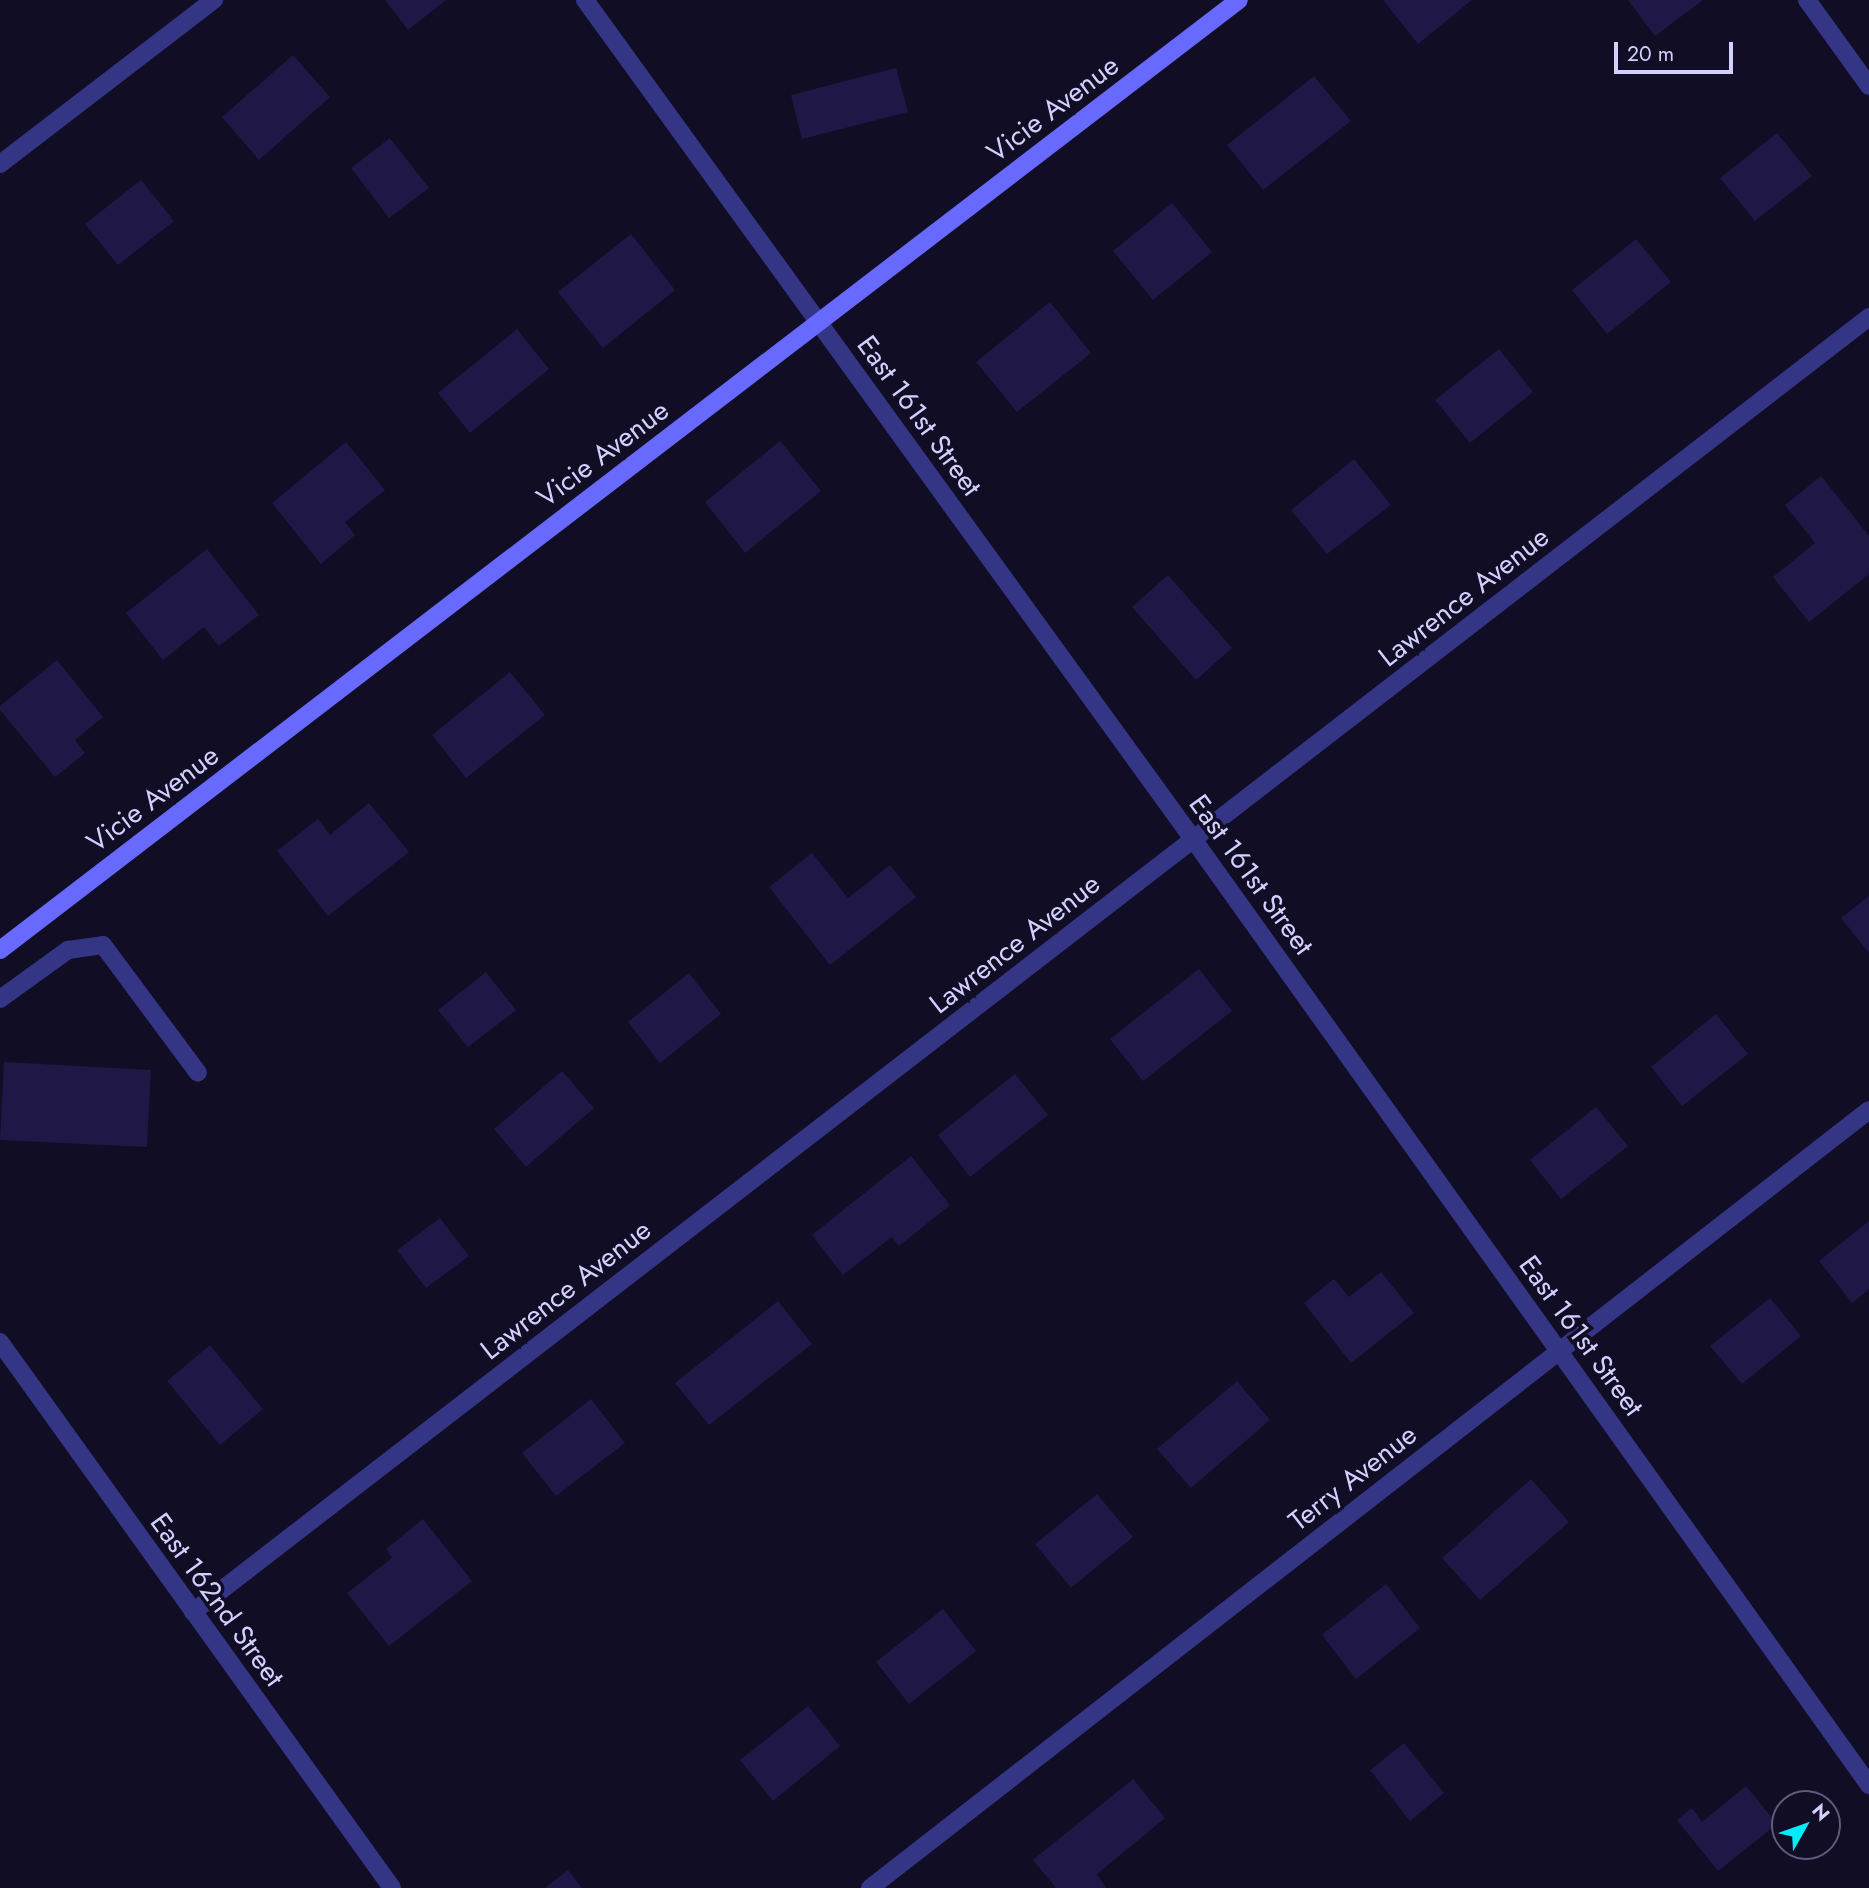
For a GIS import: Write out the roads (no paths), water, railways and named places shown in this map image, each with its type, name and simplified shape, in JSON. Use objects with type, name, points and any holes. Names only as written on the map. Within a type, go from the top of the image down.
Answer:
[{"type":"street","points":[[0,164],[214,0]]},
{"type":"street","name":"East 161st Street","points":[[585,0],[1193,839],[1869,1785]]},
{"type":"street","name":"Vicie Avenue","points":[[0,950],[1239,0]]},
{"type":"street","points":[[1807,0],[1869,86]]},
{"type":"street","name":"Lawrence Avenue","points":[[193,1612],[1869,317]]},
{"type":"street","points":[[0,999],[68,950],[103,945],[198,1073]]},
{"type":"street","name":"Terry Avenue","points":[[870,1888],[1869,1110]]},
{"type":"street","name":"East 162nd Street","points":[[0,1342],[392,1888]]}]
